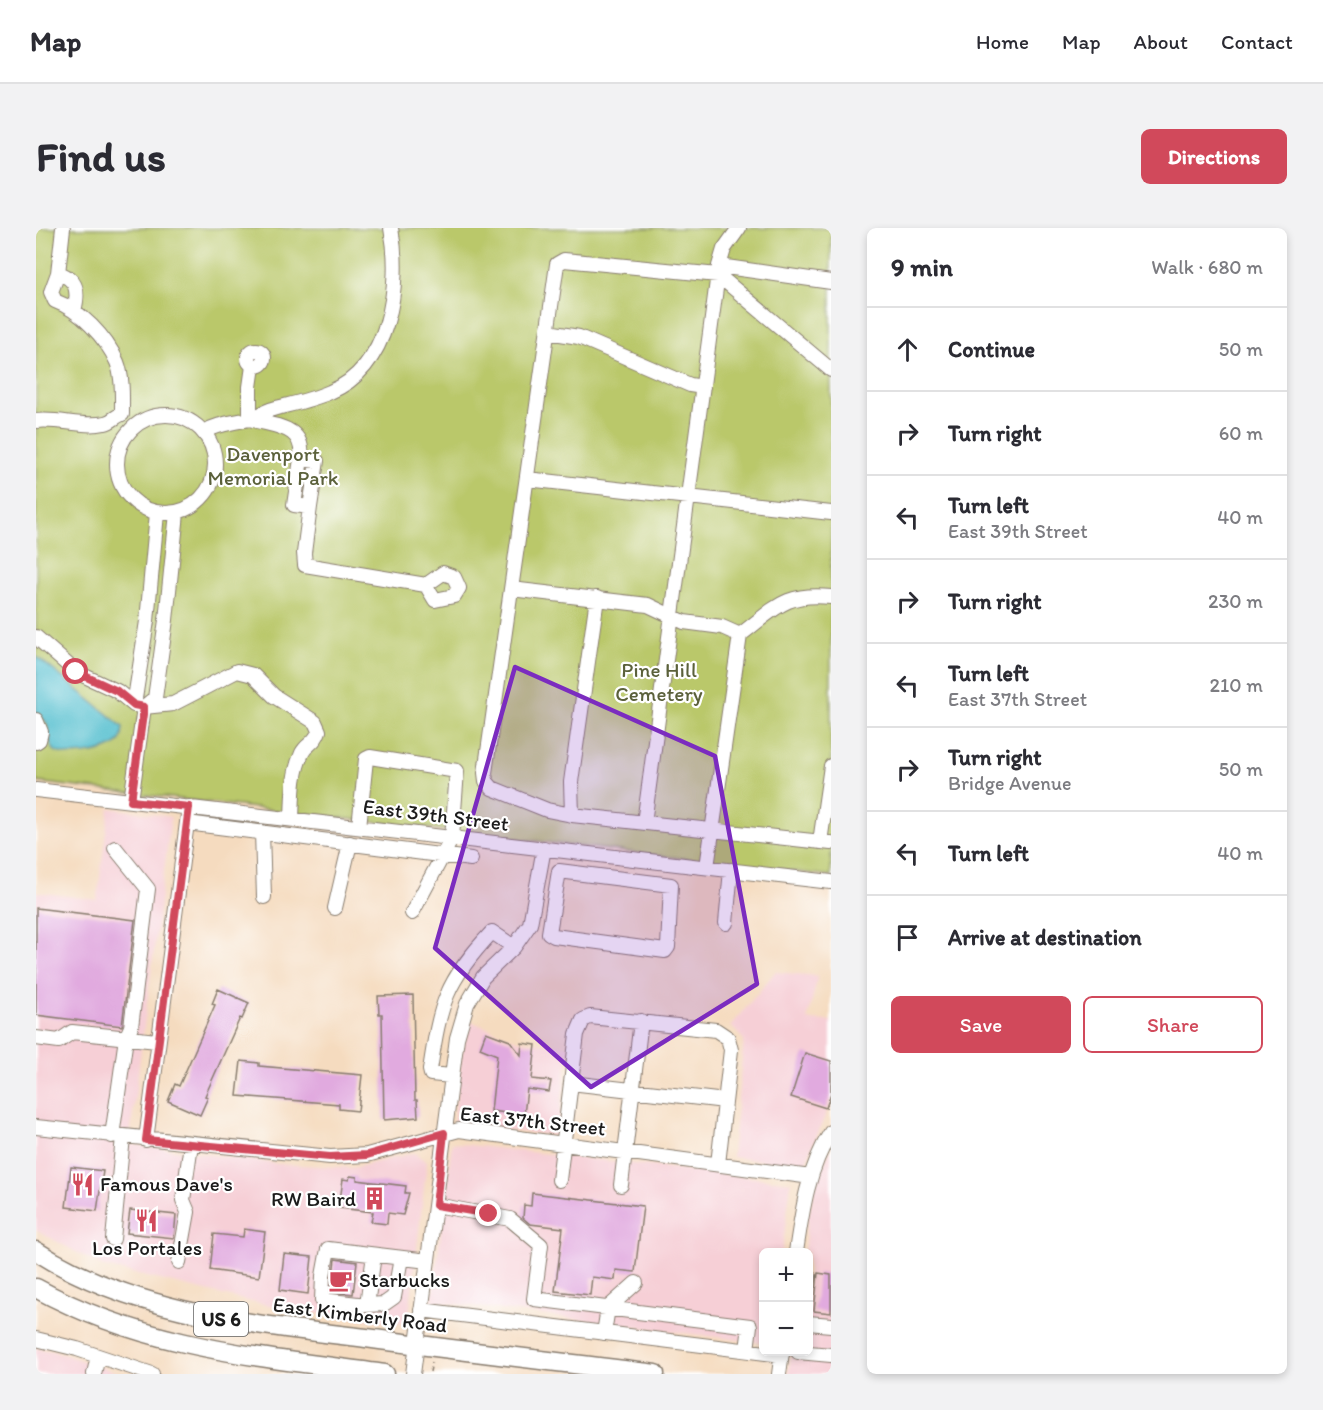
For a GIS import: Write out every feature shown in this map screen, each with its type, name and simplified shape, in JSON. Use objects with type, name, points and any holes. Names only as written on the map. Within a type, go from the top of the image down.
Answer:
[{"type":"main road","name":"East Kimberly Road","points":[[36,1251],[80,1276],[118,1292],[182,1311],[244,1323],[655,1374]]},
{"type":"main road","name":"US 6","points":[[36,1288],[96,1318],[161,1339],[249,1357],[385,1374]]},
{"type":"street","points":[[36,421],[61,420],[90,425],[107,423],[122,414],[117,363],[104,342],[74,311],[55,301],[51,292],[58,273],[63,228]]},
{"type":"street","points":[[250,419],[270,410],[331,392],[350,379],[368,360],[381,336],[391,309],[396,277],[395,249],[391,228]]},
{"type":"street","points":[[644,823],[718,271],[724,249],[739,228]]},
{"type":"street","points":[[831,282],[564,260],[557,264],[485,773],[486,781],[492,788],[547,810],[572,815],[825,842],[831,766]]},
{"type":"street","points":[[718,271],[831,370]]},
{"type":"street","points":[[58,273],[68,276],[75,283],[78,296],[74,311]]},
{"type":"street","points":[[548,332],[579,337],[690,385],[703,387]]},
{"type":"street","points":[[250,419],[250,387],[253,366]]},
{"type":"street","points":[[117,415],[132,429]]},
{"type":"street","points":[[160,416],[179,417],[204,432],[215,459],[213,479],[206,493],[191,507],[177,513],[157,513],[136,504],[126,493],[119,477],[117,460],[122,444],[132,429],[144,421],[160,416]]},
{"type":"street","points":[[204,432],[234,420],[250,419],[286,428],[298,436],[302,446],[294,504],[310,507],[303,553],[304,566],[426,585]]},
{"type":"street","points":[[527,479],[831,513]]},
{"type":"street","points":[[131,801],[157,513]]},
{"type":"street","points":[[139,706],[155,698],[177,513]]},
{"type":"street","points":[[511,589],[648,605],[684,622],[722,627],[740,635]]},
{"type":"street","points":[[707,867],[740,635],[787,600],[806,594],[831,597]]},
{"type":"street","points":[[572,815],[571,782],[597,598]]},
{"type":"street","points":[[36,637],[76,672],[117,691],[139,706],[173,705],[237,671],[253,675],[274,696],[315,722],[319,731],[316,741],[303,750],[294,775],[292,819]]},
{"type":"street","points":[[36,720],[41,732],[36,742]]},
{"type":"street","points":[[359,827],[366,759],[370,757],[457,771],[452,838],[412,913]]},
{"type":"street","name":"East 39th Street","points":[[36,789],[831,882]]},
{"type":"street","points":[[146,1140],[189,807]]},
{"type":"street","points":[[187,823],[471,859]]},
{"type":"street","points":[[262,832],[264,897]]},
{"type":"street","points":[[336,908],[350,843]]},
{"type":"street","points":[[113,1239],[117,1136],[126,1038],[131,1027],[148,889],[115,848]]},
{"type":"street","points":[[413,1374],[457,1038],[467,1004],[483,977],[514,947],[530,924],[544,848]]},
{"type":"street","points":[[726,924],[731,870]]},
{"type":"street","points":[[559,871],[671,885],[668,947],[666,951],[554,936],[549,933],[552,903],[559,871]]},
{"type":"street","points":[[536,901],[552,903]]},
{"type":"street","points":[[451,1076],[431,1074],[430,1070],[442,1003],[450,984],[465,960],[492,932],[514,947]]},
{"type":"street","points":[[560,1180],[577,1034],[583,1020],[598,1016],[716,1030],[728,1038],[732,1050],[718,1164]]},
{"type":"street","points":[[621,1185],[641,1021]]},
{"type":"street","points":[[36,1038],[59,1041],[72,1032],[158,1041]]},
{"type":"street","points":[[572,1083],[725,1101]]},
{"type":"street","name":"East 37th Street","points":[[36,1127],[330,1157],[367,1155],[459,1130],[811,1177]]},
{"type":"street","points":[[797,1248],[811,1177],[823,1144],[831,1132]]},
{"type":"street","points":[[179,1263],[188,1212],[183,1200],[191,1144]]},
{"type":"street","points":[[436,1205],[510,1218],[541,1245],[534,1299],[750,1326],[747,1350]]},
{"type":"street","points":[[401,1258],[394,1298],[384,1304],[367,1305],[322,1300],[323,1276],[328,1249],[428,1261]]},
{"type":"street","points":[[367,1305],[374,1255]]},
{"type":"street","points":[[604,1333],[608,1308],[636,1283]]},
{"type":"street","points":[[421,1310],[759,1351]]},
{"type":"street","points":[[813,1323],[831,1325]]},
{"type":"street","points":[[36,1339],[152,1374]]},
{"type":"street","points":[[813,1353],[831,1355]]},
{"type":"street","points":[[94,1374],[98,1356]]},
{"type":"street","points":[[779,1374],[782,1356]]},
{"type":"path","points":[[430,1372],[432,1362]]},
{"type":"highlighted area","points":[[515,667],[715,756],[757,984],[591,1087],[435,948]]},
{"type":"shaded area","points":[[109,808],[171,817],[129,1144],[279,1164],[353,1168],[414,1153],[427,1162],[408,1324],[313,1313],[252,1302],[102,1266],[36,1230],[36,892],[97,900]]},
{"type":"shaded area","points":[[775,972],[818,976],[807,1020],[831,1021],[831,1102],[804,1166],[732,1157],[744,1040],[731,1026]]},
{"type":"shaded area","points":[[470,1021],[517,1040],[569,1046],[557,1136],[453,1124],[462,1052]]},
{"type":"shaded area","points":[[452,1143],[791,1182],[783,1248],[759,1248],[759,1342],[432,1301]]},
{"type":"shaded area","points":[[831,1149],[831,1374],[788,1374],[790,1356],[813,1356],[813,1248],[804,1248],[808,1216],[817,1178]]},
{"type":"shaded area","points":[[36,1348],[56,1352],[122,1374],[36,1374]]},
{"type":"green space","points":[[36,228],[831,228],[831,876],[36,782]]},
{"type":"water","points":[[36,656],[123,727],[122,737],[116,745],[99,752],[77,755],[59,753],[54,750],[50,744],[46,722],[36,712]]},
{"type":"building","points":[[36,908],[135,920],[122,1026],[36,1015]]},
{"type":"building","points":[[218,989],[249,1003],[205,1096],[208,1097],[200,1115],[168,1101],[175,1084],[179,1086],[215,1005],[212,1004]]},
{"type":"building","points":[[413,995],[415,1100],[417,1100],[418,1117],[384,1120],[382,1014],[379,1014],[378,996]]},
{"type":"building","points":[[486,1032],[510,1041],[521,1055],[522,1043],[536,1045],[532,1079],[551,1081],[549,1092],[527,1089],[524,1115],[491,1111],[497,1055],[480,1048]]},
{"type":"building","points":[[805,1053],[831,1061],[831,1093],[826,1108],[791,1097]]},
{"type":"building","points":[[241,1061],[259,1063],[259,1066],[362,1075],[358,1111],[339,1109],[339,1104],[237,1096]]},
{"type":"building","points":[[71,1167],[103,1171],[97,1211],[66,1207]]},
{"type":"building","name":"RW Baird","points":[[350,1176],[357,1177],[357,1180],[406,1186],[405,1193],[409,1193],[403,1215],[388,1213],[387,1224],[371,1222],[373,1212],[339,1208],[343,1179],[349,1180]]},
{"type":"building","points":[[532,1193],[643,1206],[635,1272],[616,1270],[615,1280],[592,1277],[590,1295],[555,1291],[563,1228],[530,1224],[523,1218],[524,1205],[531,1206]]},
{"type":"building","points":[[130,1210],[176,1215],[174,1238],[127,1233]]},
{"type":"building","points":[[244,1229],[265,1232],[259,1277],[210,1270],[214,1234],[243,1237]]},
{"type":"building","points":[[284,1254],[312,1257],[308,1294],[280,1290]]},
{"type":"building","points":[[335,1259],[357,1262],[353,1294],[331,1292]]},
{"type":"building","points":[[818,1273],[831,1275],[831,1313],[814,1311]]},
{"type":"place","name":"Famous Dave's","points":[[82,1184]]},
{"type":"place","name":"RW Baird","points":[[374,1199]]},
{"type":"place","name":"Los Portales","points":[[147,1220]]},
{"type":"place","name":"Starbucks","points":[[341,1280]]},
{"type":"route","points":[[76,672],[117,691],[134,705],[144,707],[131,801],[189,807],[146,1140],[330,1157],[367,1155],[444,1133],[436,1205],[489,1214]]},
{"type":"park label","name":"Davenport Memorial Park","points":[[273,466]]},
{"type":"park label","name":"Pine Hill Cemetery","points":[[659,682]]}]
